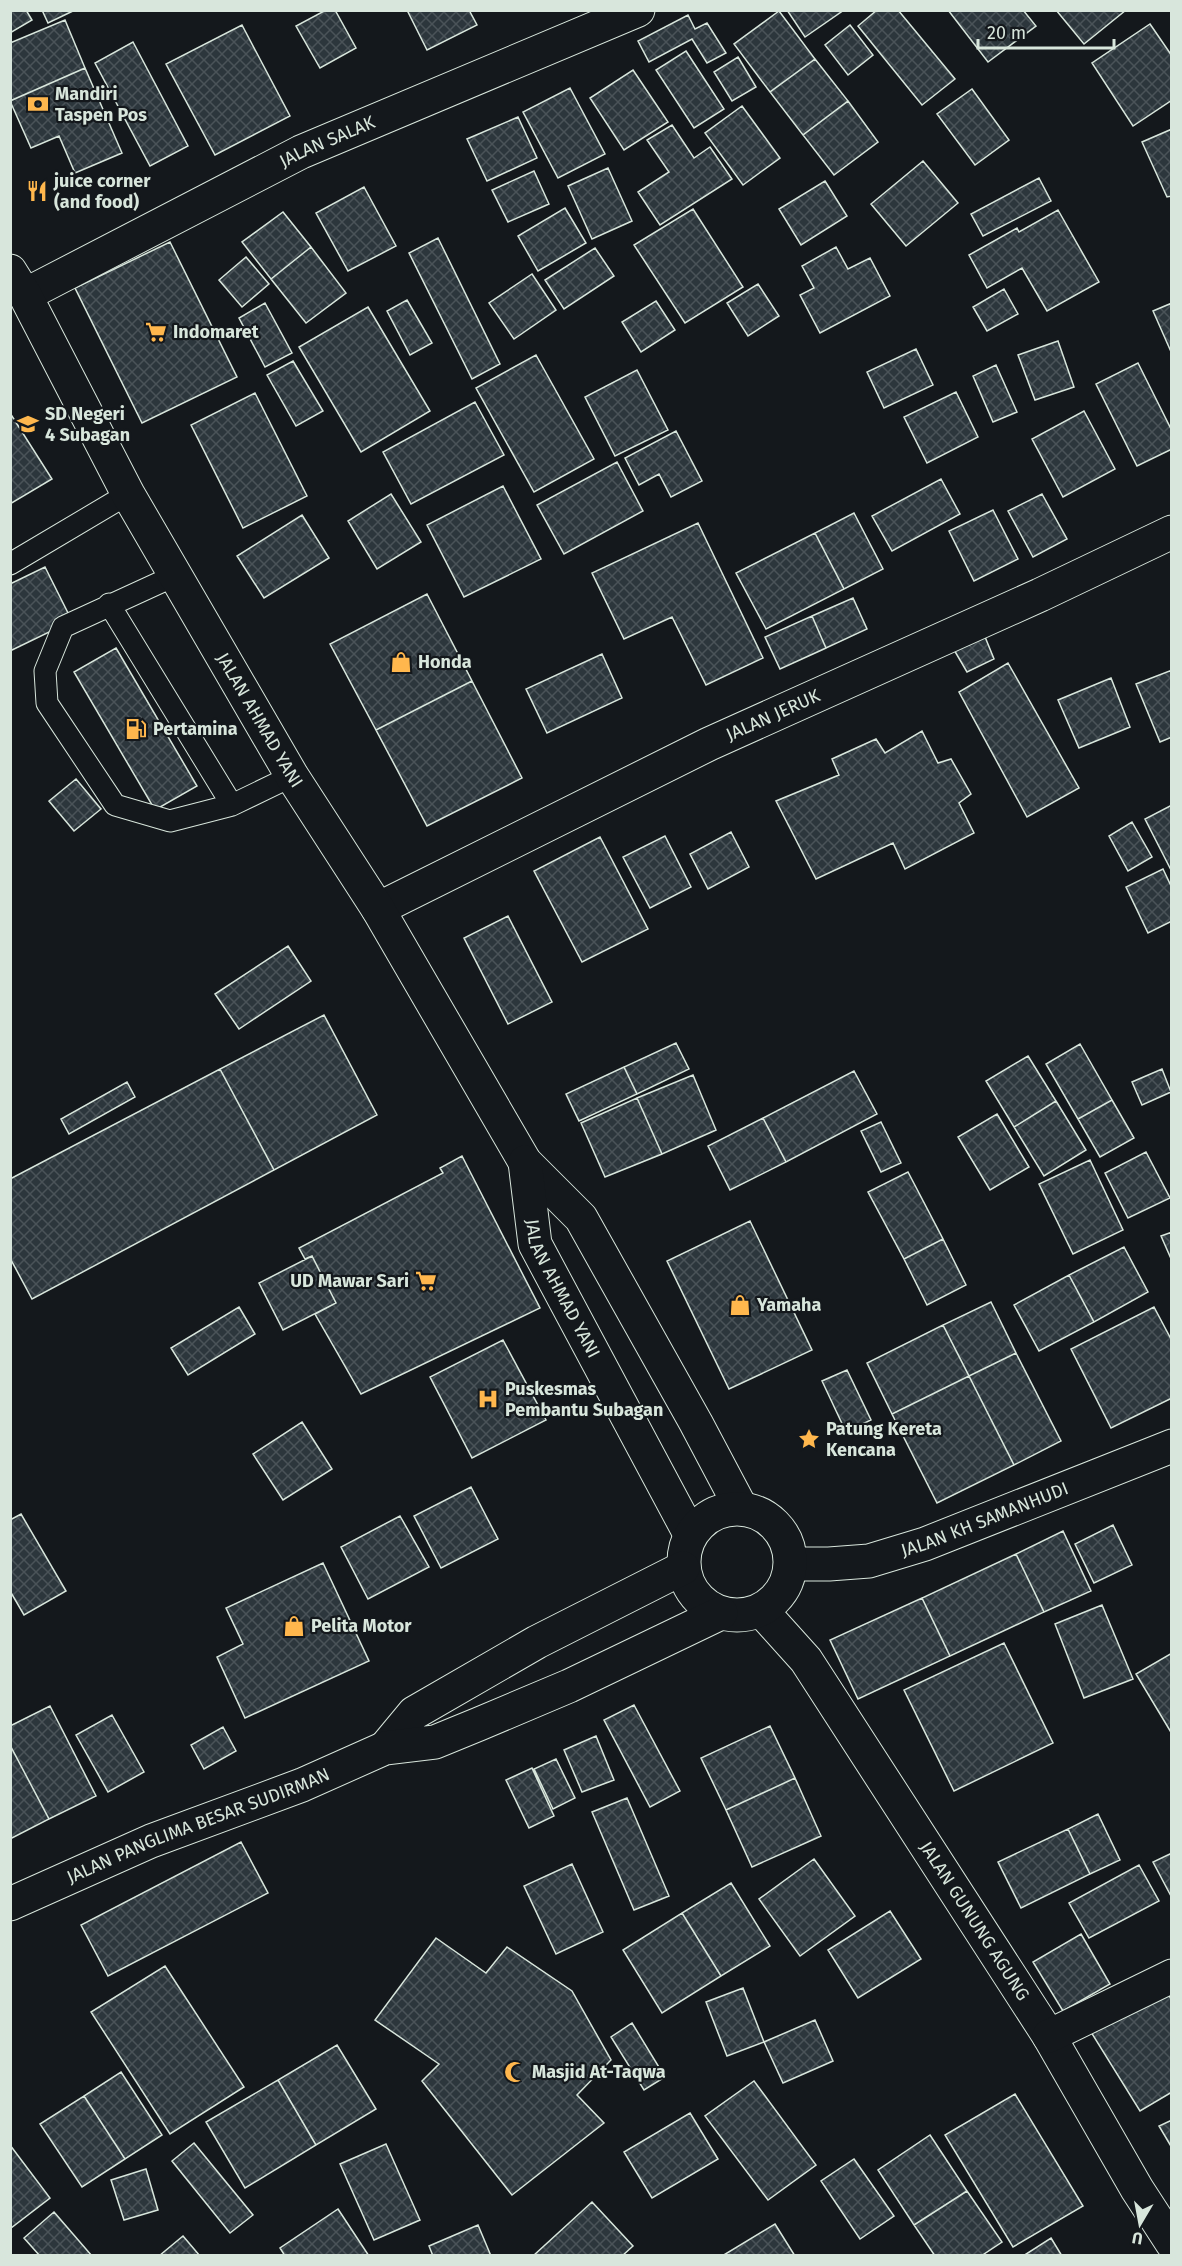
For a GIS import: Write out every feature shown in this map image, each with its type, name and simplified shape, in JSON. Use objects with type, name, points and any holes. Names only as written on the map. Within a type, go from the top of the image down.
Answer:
[{"type":"main road","name":"JALAN SALAK","points":[[18,283],[301,152],[638,10]]},
{"type":"main road","name":"JALAN AHMAD YANI","points":[[18,283],[128,494],[292,776],[378,909],[525,1162],[581,1218],[741,1508]]},
{"type":"main road","name":"JALAN JERUK","points":[[378,909],[709,744],[1040,595],[1172,532]]},
{"type":"main road","name":"JALAN AHMAD YANI","points":[[525,1162],[535,1244],[690,1534]]},
{"type":"main road","name":"JALAN KH SAMANHUDI","points":[[790,1564],[869,1561],[925,1544],[1172,1446]]},
{"type":"main road","points":[[741,1508],[755,1511],[777,1526],[789,1550],[789,1578],[782,1590],[761,1610],[741,1616],[721,1613],[707,1606],[695,1596],[687,1583],[683,1568],[685,1545],[690,1534],[699,1523],[712,1514],[726,1509],[741,1508]]},
{"type":"main road","name":"JALAN PANGLIMA BESAR SUDIRMAN","points":[[385,1748],[414,1713],[537,1642],[683,1568]]},
{"type":"main road","name":"JALAN GUNUNG AGUNG","points":[[761,1610],[806,1660],[1049,2036],[1137,2189],[1172,2243]]},
{"type":"main road","name":"JALAN PANGLIMA BESAR SUDIRMAN","points":[[10,1904],[151,1841],[302,1785],[385,1748],[435,1742],[479,1724],[569,1686],[721,1613]]},
{"type":"main road","points":[[1049,2036],[1172,1976]]},
{"type":"lane","points":[[10,564],[128,494]]},
{"type":"lane","points":[[174,576],[63,627],[45,671],[47,703],[115,805],[170,821],[232,805],[292,776]]},
{"type":"lane","points":[[109,604],[232,805]]},
{"type":"building","points":[[10,10],[26,10],[32,20],[10,33]]},
{"type":"building","points":[[42,10],[75,10],[48,23]]},
{"type":"building","points":[[326,10],[335,10],[356,48],[320,68],[296,26]]},
{"type":"building","points":[[407,10],[469,10],[477,25],[427,50]]},
{"type":"building","points":[[787,10],[844,10],[805,37]]},
{"type":"building","points":[[877,10],[898,10],[955,79],[922,105],[858,26]]},
{"type":"building","points":[[948,10],[1023,10],[1036,26],[988,62]]},
{"type":"building","points":[[1056,10],[1126,10],[1084,44]]},
{"type":"building","points":[[779,11],[815,59],[770,92],[734,44]]},
{"type":"building","points":[[688,15],[695,29],[707,23],[726,53],[707,63],[692,39],[649,62],[638,41]]},
{"type":"building","points":[[65,20],[85,68],[10,101],[10,43]]},
{"type":"building","points":[[1150,24],[1172,56],[1172,100],[1133,126],[1092,63]]},
{"type":"building","points":[[242,25],[290,116],[215,155],[166,64]]},
{"type":"building","points":[[850,25],[873,55],[848,75],[825,45]]},
{"type":"building","points":[[133,42],[188,146],[150,166],[95,63]]},
{"type":"building","points":[[686,51],[724,109],[694,128],[656,70]]},
{"type":"building","points":[[738,57],[756,87],[732,101],[714,72]]},
{"type":"building","points":[[815,59],[848,101],[803,135],[770,92]]},
{"type":"building","points":[[85,68],[122,153],[75,173],[59,136],[31,148],[10,101]]},
{"type":"building","points":[[633,70],[668,122],[624,150],[590,98]]},
{"type":"building","points":[[570,88],[605,154],[558,178],[523,112]]},
{"type":"building","points":[[972,89],[1009,140],[975,165],[937,114]]},
{"type":"building","points":[[848,101],[878,142],[834,175],[803,135]]},
{"type":"building","points":[[742,106],[780,158],[743,185],[705,133]]},
{"type":"building","points":[[518,117],[537,158],[487,181],[467,139]]},
{"type":"building","points":[[672,125],[694,158],[710,147],[732,179],[660,225],[638,192],[669,172],[647,140]]},
{"type":"building","points":[[1172,129],[1172,196],[1167,197],[1142,142]]},
{"type":"building","points":[[923,161],[958,203],[906,246],[871,204]]},
{"type":"building","points":[[608,168],[632,221],[592,239],[568,186]]},
{"type":"building","points":[[534,171],[549,204],[508,222],[492,190]]},
{"type":"building","points":[[1039,178],[1051,201],[983,236],[971,214]]},
{"type":"building","points":[[825,181],[847,216],[801,245],[779,209]]},
{"type":"building","points":[[364,187],[396,246],[348,271],[316,213]]},
{"type":"building","points":[[565,208],[586,243],[538,271],[518,236]]},
{"type":"building","points":[[693,209],[743,287],[685,323],[634,245]]},
{"type":"building","points":[[1058,210],[1099,282],[1047,311],[1022,268],[987,288],[969,255],[1017,228],[1019,232]]},
{"type":"building","points":[[283,212],[311,247],[271,279],[242,242]]},
{"type":"building","points":[[438,238],[500,364],[472,379],[409,253]]},
{"type":"building","name":"Indomaret","points":[[170,242],[237,377],[142,423],[75,288]]},
{"type":"building","points":[[311,247],[346,293],[306,323],[271,279]]},
{"type":"building","points":[[836,247],[848,269],[870,258],[890,296],[820,333],[800,295],[814,288],[802,266]]},
{"type":"building","points":[[595,248],[614,276],[564,309],[545,280]]},
{"type":"building","points":[[246,257],[269,284],[242,307],[219,280]]},
{"type":"building","points":[[532,274],[556,310],[514,339],[489,303]]},
{"type":"building","points":[[758,284],[779,316],[748,336],[727,303]]},
{"type":"building","points":[[1004,289],[1018,314],[987,331],[973,307]]},
{"type":"building","points":[[407,300],[432,343],[410,355],[387,311]]},
{"type":"building","points":[[656,301],[675,330],[641,352],[622,322]]},
{"type":"building","points":[[265,303],[292,353],[265,367],[239,318]]},
{"type":"building","points":[[1172,303],[1172,354],[1153,311]]},
{"type":"building","points":[[368,307],[430,411],[361,452],[299,347]]},
{"type":"building","points":[[1058,341],[1074,387],[1035,400],[1018,355]]},
{"type":"building","points":[[916,349],[933,385],[884,408],[867,372]]},
{"type":"building","points":[[536,355],[594,459],[534,492],[476,388]]},
{"type":"building","points":[[293,361],[323,411],[296,426],[267,375]]},
{"type":"building","points":[[1138,363],[1172,431],[1172,449],[1137,466],[1096,384]]},
{"type":"building","points":[[996,365],[1017,412],[993,422],[973,376]]},
{"type":"building","points":[[637,370],[668,430],[615,456],[585,397]]},
{"type":"building","points":[[956,392],[978,437],[927,463],[904,417]]},
{"type":"building","points":[[255,393],[307,496],[243,528],[191,425]]},
{"type":"building","points":[[475,402],[504,455],[411,504],[383,452]]},
{"type":"building","points":[[1084,411],[1115,469],[1063,497],[1032,439]]},
{"type":"building","points":[[10,413],[52,479],[10,504]]},
{"type":"building","points":[[676,431],[702,481],[671,497],[659,474],[639,485],[625,458]]},
{"type":"building","points":[[617,462],[643,511],[564,554],[537,505]]},
{"type":"building","points":[[941,479],[960,514],[892,551],[872,516]]},
{"type":"building","points":[[503,486],[541,559],[464,597],[427,525]]},
{"type":"building","points":[[391,494],[421,542],[377,569],[348,521]]},
{"type":"building","points":[[1042,494],[1067,539],[1033,557],[1008,511]]},
{"type":"building","points":[[993,510],[1018,559],[974,581],[949,531]]},
{"type":"building","points":[[854,513],[883,569],[844,589],[815,533]]},
{"type":"building","points":[[302,515],[329,558],[264,598],[237,556]]},
{"type":"building","points":[[698,523],[763,658],[706,685],[672,617],[624,639],[592,573]]},
{"type":"building","points":[[815,533],[844,589],[766,629],[736,573]]},
{"type":"building","points":[[45,567],[72,621],[10,651],[10,584]]},
{"type":"building","name":"Honda","points":[[427,594],[472,681],[376,730],[330,644]]},
{"type":"building","points":[[853,598],[867,629],[826,648],[812,616]]},
{"type":"building","points":[[812,616],[826,648],[780,669],[765,637]]},
{"type":"building","points":[[981,627],[994,659],[967,672],[950,643]]},
{"type":"building","name":"Pertamina","points":[[116,648],[197,786],[155,810],[74,672]]},
{"type":"building","points":[[602,654],[622,698],[547,733],[526,689]]},
{"type":"building","points":[[1008,663],[1079,788],[1027,817],[959,692]]},
{"type":"building","points":[[1172,670],[1172,737],[1160,742],[1136,684]]},
{"type":"building","points":[[1111,678],[1130,727],[1079,748],[1058,700]]},
{"type":"building","points":[[472,681],[522,778],[427,826],[376,730]]},
{"type":"building","points":[[922,731],[938,763],[951,759],[971,794],[959,803],[974,833],[905,869],[893,843],[816,879],[776,801],[839,775],[832,759],[876,739],[885,753]]},
{"type":"building","points":[[76,779],[101,809],[74,831],[49,801]]},
{"type":"building","points":[[1172,805],[1172,872],[1145,819]]},
{"type":"building","points":[[1132,822],[1152,857],[1128,871],[1109,836]]},
{"type":"building","points":[[731,832],[749,867],[708,889],[690,854]]},
{"type":"building","points":[[665,836],[691,887],[650,908],[623,857]]},
{"type":"building","points":[[600,837],[648,929],[582,962],[534,871]]},
{"type":"building","points":[[1163,869],[1172,888],[1172,921],[1148,933],[1126,887]]},
{"type":"building","points":[[508,916],[552,1002],[508,1024],[464,938]]},
{"type":"building","points":[[288,946],[311,981],[239,1029],[215,994]]},
{"type":"building","points":[[324,1015],[377,1115],[274,1170],[220,1069]]},
{"type":"building","points":[[676,1043],[689,1069],[637,1094],[624,1067]]},
{"type":"building","points":[[1080,1044],[1112,1100],[1078,1119],[1046,1064]]},
{"type":"building","points":[[1028,1056],[1056,1101],[1014,1127],[986,1081]]},
{"type":"building","points":[[624,1067],[637,1094],[579,1121],[566,1094]]},
{"type":"building","points":[[220,1069],[274,1170],[32,1299],[10,1258],[10,1179]]},
{"type":"building","points":[[1162,1069],[1171,1092],[1142,1105],[1132,1082]]},
{"type":"building","points":[[854,1071],[877,1114],[786,1162],[763,1118]]},
{"type":"building","points":[[693,1075],[716,1130],[662,1154],[637,1098]]},
{"type":"building","points":[[127,1082],[135,1097],[69,1134],[61,1119]]},
{"type":"building","points":[[637,1098],[662,1154],[605,1177],[581,1123]]},
{"type":"building","points":[[1112,1100],[1134,1138],[1100,1157],[1078,1119]]},
{"type":"building","points":[[1056,1101],[1086,1150],[1044,1176],[1014,1127]]},
{"type":"building","points":[[997,1114],[1029,1167],[990,1190],[958,1137]]},
{"type":"building","points":[[763,1118],[786,1162],[730,1190],[708,1146]]},
{"type":"building","points":[[881,1122],[901,1163],[881,1172],[861,1131]]},
{"type":"building","points":[[1146,1152],[1170,1198],[1128,1218],[1105,1173]]},
{"type":"building","name":"UD Mawar Sari","points":[[462,1156],[540,1308],[361,1394],[315,1314],[336,1303],[312,1256],[305,1259],[299,1248],[443,1173],[440,1168]]},
{"type":"building","points":[[1090,1160],[1123,1230],[1073,1254],[1039,1184]]},
{"type":"building","points":[[908,1172],[943,1239],[904,1259],[868,1192]]},
{"type":"building","name":"Yamaha","points":[[750,1221],[812,1350],[729,1389],[667,1261]]},
{"type":"building","points":[[1172,1232],[1172,1261],[1161,1236]]},
{"type":"building","points":[[943,1239],[966,1285],[927,1305],[904,1259]]},
{"type":"building","points":[[1124,1247],[1148,1292],[1094,1322],[1069,1275]]},
{"type":"building","points":[[312,1256],[336,1303],[283,1330],[259,1283]]},
{"type":"building","points":[[1069,1275],[1094,1322],[1039,1351],[1014,1305]]},
{"type":"building","points":[[991,1302],[1016,1353],[969,1376],[943,1325]]},
{"type":"building","points":[[239,1307],[255,1334],[188,1375],[171,1348]]},
{"type":"building","points":[[1154,1307],[1172,1341],[1172,1398],[1111,1428],[1071,1349]]},
{"type":"building","points":[[943,1325],[969,1376],[892,1414],[867,1363]]},
{"type":"building","name":"Puskesmas Pembantu Subagan","points":[[503,1340],[546,1420],[472,1458],[430,1377]]},
{"type":"building","points":[[1016,1353],[1061,1441],[1014,1465],[969,1376]]},
{"type":"building","points":[[847,1370],[871,1420],[846,1432],[822,1381]]},
{"type":"building","points":[[969,1376],[1014,1465],[937,1503],[892,1414]]},
{"type":"building","points":[[302,1422],[332,1469],[283,1500],[253,1454]]},
{"type":"building","points":[[471,1487],[498,1539],[441,1568],[414,1516]]},
{"type":"building","points":[[21,1514],[66,1591],[24,1615],[10,1591],[10,1520]]},
{"type":"building","points":[[400,1516],[429,1567],[368,1599],[341,1547]]},
{"type":"building","points":[[1113,1525],[1132,1565],[1094,1583],[1075,1544]]},
{"type":"building","points":[[1063,1531],[1091,1591],[1044,1612],[1016,1554]]},
{"type":"building","points":[[1016,1554],[1044,1612],[950,1656],[922,1598]]},
{"type":"building","name":"Pelita Motor","points":[[323,1563],[369,1661],[245,1718],[217,1657],[243,1644],[226,1608]]},
{"type":"building","points":[[922,1598],[950,1656],[858,1699],[830,1640]]},
{"type":"building","points":[[1102,1605],[1133,1679],[1084,1698],[1055,1624]]},
{"type":"building","points":[[1004,1643],[1053,1743],[954,1791],[904,1690]]},
{"type":"building","points":[[1172,1653],[1172,1734],[1136,1674]]},
{"type":"building","points":[[634,1705],[680,1791],[650,1807],[604,1720]]},
{"type":"building","points":[[50,1706],[96,1796],[49,1819],[10,1745],[10,1726]]},
{"type":"building","points":[[112,1715],[144,1772],[108,1792],[76,1735]]},
{"type":"building","points":[[770,1726],[795,1778],[726,1810],[701,1758]]},
{"type":"building","points":[[223,1727],[236,1751],[204,1769],[191,1745]]},
{"type":"building","points":[[596,1736],[614,1780],[582,1792],[564,1750]]},
{"type":"building","points":[[10,1745],[49,1819],[10,1839]]},
{"type":"building","points":[[556,1759],[575,1798],[553,1809],[534,1769]]},
{"type":"building","points":[[532,1768],[554,1816],[529,1828],[506,1780]]},
{"type":"building","points":[[795,1778],[821,1836],[752,1867],[726,1810]]},
{"type":"building","points":[[627,1798],[669,1896],[634,1910],[592,1812]]},
{"type":"building","points":[[1098,1814],[1120,1860],[1090,1874],[1068,1829]]},
{"type":"building","points":[[1068,1829],[1090,1874],[1021,1908],[998,1862]]},
{"type":"building","points":[[241,1842],[268,1893],[108,1976],[81,1925]]},
{"type":"building","points":[[1172,1853],[1172,1898],[1153,1862]]},
{"type":"building","points":[[814,1859],[855,1916],[800,1956],[759,1899]]},
{"type":"building","points":[[572,1864],[603,1932],[556,1954],[524,1886]]},
{"type":"building","points":[[1139,1865],[1159,1901],[1089,1938],[1069,1903]]},
{"type":"building","points":[[731,1883],[770,1946],[721,1976],[682,1913]]},
{"type":"building","points":[[890,1911],[921,1959],[858,1998],[828,1950]]},
{"type":"building","points":[[682,1913],[721,1976],[662,2013],[623,1950]]},
{"type":"building","points":[[1081,1934],[1110,1984],[1063,2011],[1033,1962]]},
{"type":"building","name":"Masjid At-Taqwa","points":[[436,1938],[486,1973],[507,1947],[572,1991],[611,2060],[577,2095],[604,2123],[512,2195],[422,2081],[439,2064],[375,2020]]},
{"type":"building","points":[[165,1966],[244,2087],[170,2134],[91,2012]]},
{"type":"building","points":[[743,1988],[764,2042],[727,2056],[706,2002]]},
{"type":"building","points":[[1164,1988],[1172,2000],[1172,2092],[1140,2111],[1091,2032]]},
{"type":"building","points":[[815,2020],[833,2061],[783,2083],[764,2042]]},
{"type":"building","points":[[632,2023],[665,2077],[644,2090],[611,2037]]},
{"type":"building","points":[[337,2045],[376,2109],[316,2145],[278,2080]]},
{"type":"building","points":[[121,2072],[162,2135],[125,2159],[84,2096]]},
{"type":"building","points":[[278,2080],[316,2145],[245,2188],[206,2122]]},
{"type":"building","points":[[754,2081],[816,2165],[768,2200],[705,2116]]},
{"type":"building","points":[[1015,2094],[1083,2206],[1013,2247],[945,2135]]},
{"type":"building","points":[[84,2096],[125,2159],[82,2187],[40,2124]]},
{"type":"building","points":[[690,2113],[718,2159],[652,2198],[624,2152]]},
{"type":"building","points":[[1172,2120],[1172,2148],[1159,2126]]},
{"type":"building","points":[[930,2135],[967,2191],[914,2225],[878,2170]]},
{"type":"building","points":[[194,2143],[253,2215],[230,2233],[172,2161]]},
{"type":"building","points":[[386,2144],[420,2220],[374,2240],[340,2164]]},
{"type":"building","points":[[10,2145],[50,2198],[11,2228],[10,2227]]},
{"type":"building","points":[[854,2159],[894,2216],[860,2239],[821,2181]]},
{"type":"building","points":[[146,2169],[158,2210],[124,2220],[111,2180]]},
{"type":"building","points":[[967,2191],[1002,2242],[981,2256],[935,2256],[914,2225]]},
{"type":"building","points":[[592,2202],[633,2246],[622,2256],[533,2256]]},
{"type":"building","points":[[338,2209],[369,2256],[285,2256],[280,2248]]},
{"type":"building","points":[[54,2212],[92,2256],[40,2256],[24,2238]]},
{"type":"building","points":[[775,2224],[795,2256],[722,2256]]},
{"type":"building","points":[[478,2225],[491,2256],[433,2256],[429,2246]]},
{"type":"building","points":[[183,2236],[200,2256],[159,2256]]},
{"type":"building","points":[[1051,2238],[1062,2256],[1023,2256]]},
{"type":"place","name":"Mandiri Taspen Pos","points":[[38,104]]},
{"type":"place","name":"juice corner (and food)","points":[[37,191]]},
{"type":"place","name":"Indomaret","points":[[156,332]]},
{"type":"place","name":"SD Negeri 4 Subagan","points":[[28,424]]},
{"type":"place","name":"Honda","points":[[401,662]]},
{"type":"place","name":"Pertamina","points":[[136,729]]},
{"type":"place","name":"UD Mawar Sari","points":[[426,1281]]},
{"type":"place","name":"Yamaha","points":[[740,1305]]},
{"type":"place","name":"Puskesmas Pembantu Subagan","points":[[488,1399]]},
{"type":"place","name":"Patung Kereta Kencana","points":[[809,1439]]},
{"type":"place","name":"Pelita Motor","points":[[294,1626]]},
{"type":"place","name":"Masjid At-Taqwa","points":[[515,2072]]}]
